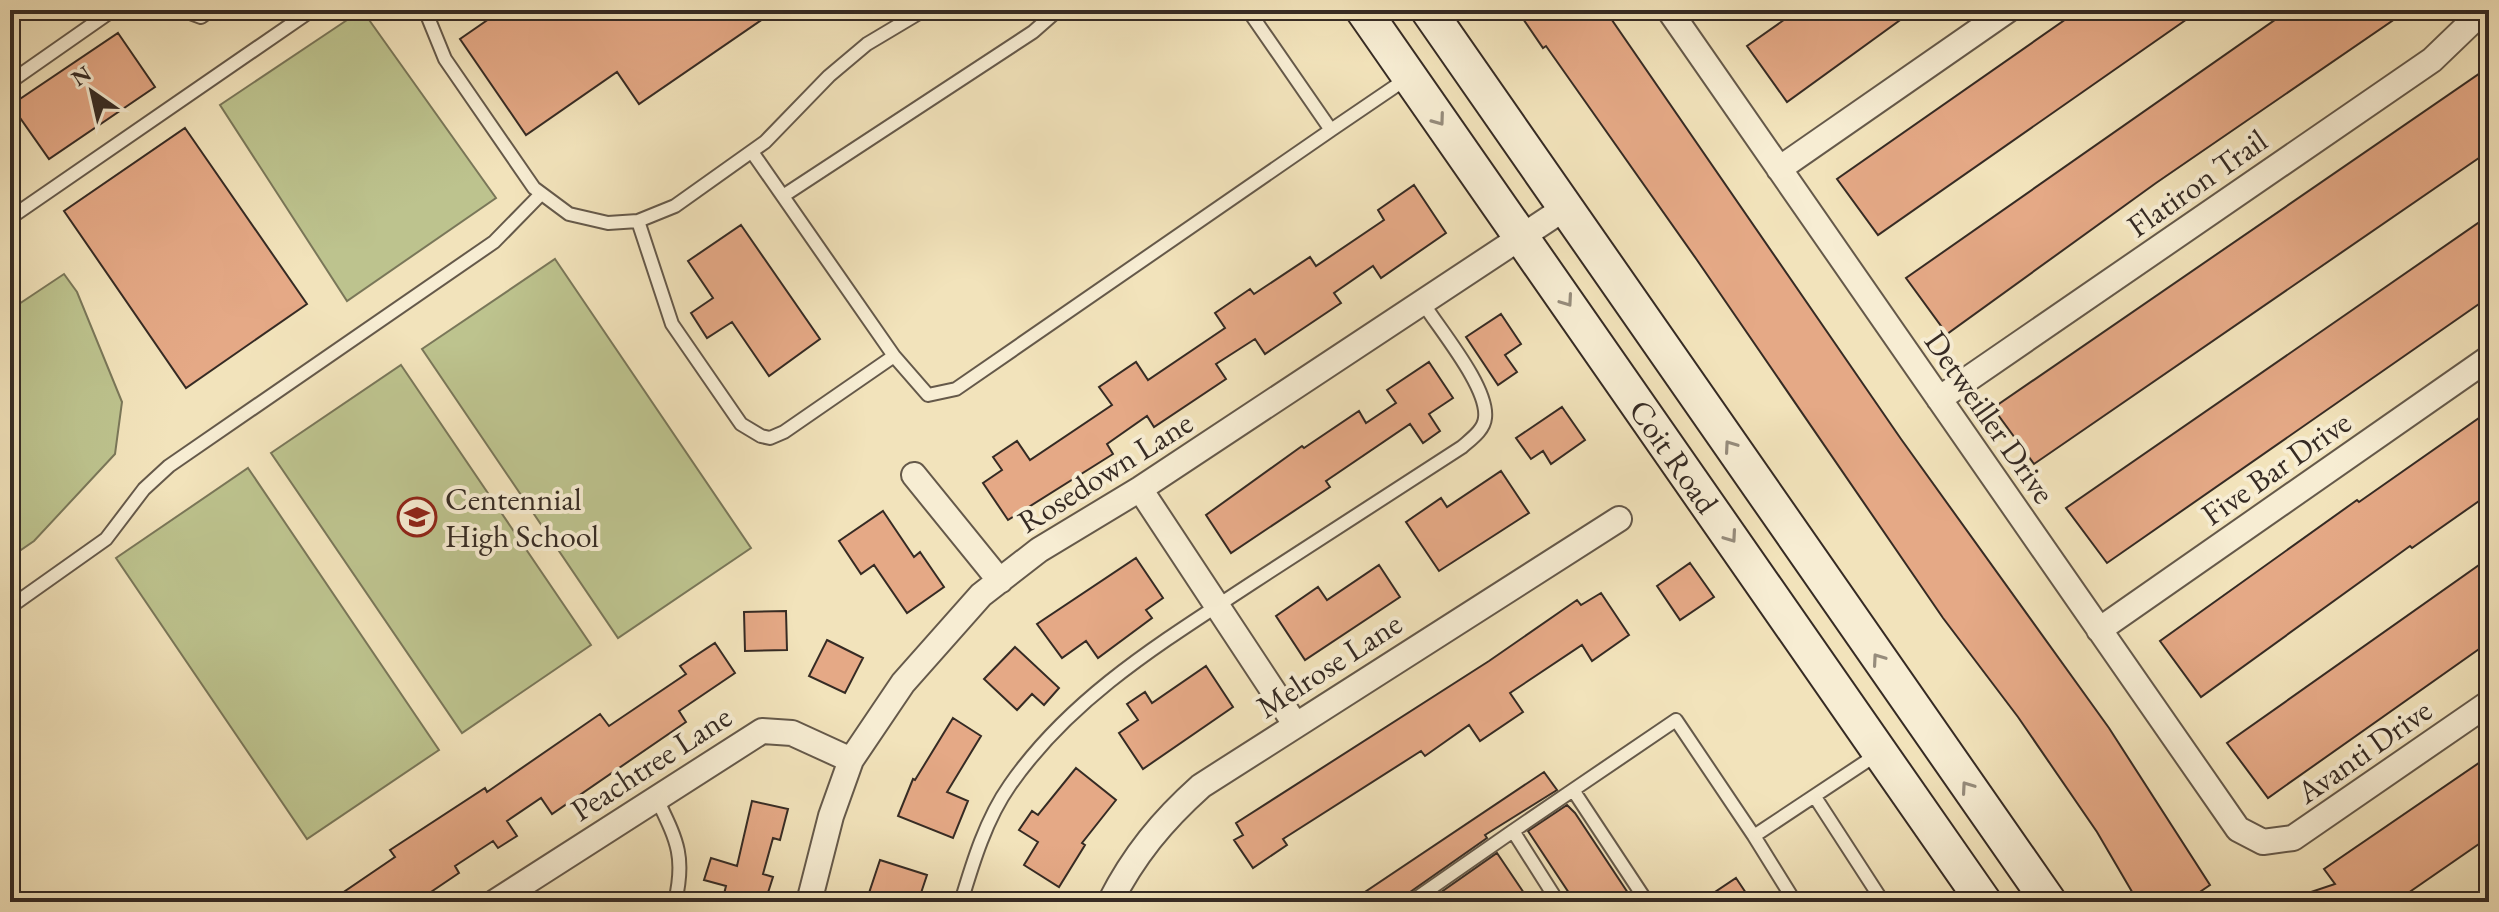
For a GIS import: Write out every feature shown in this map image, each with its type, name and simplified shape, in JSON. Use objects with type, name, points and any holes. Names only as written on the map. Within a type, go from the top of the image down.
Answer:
[{"type":"main road","name":"Coit Road","points":[[1363,10],[1984,902]]},
{"type":"main road","name":"Coit Road","points":[[1428,10],[2049,902]]},
{"type":"main road","points":[[1880,752],[1923,724]]},
{"type":"street","name":"Detweiller Drive","points":[[1669,10],[2238,829],[2253,839],[2272,843]]},
{"type":"street","points":[[1779,169],[2008,10]]},
{"type":"street","name":"Flatiron Trail","points":[[1939,399],[2432,60],[2484,10]]},
{"type":"street","name":"Rosedown Lane","points":[[809,902],[831,816],[851,760],[903,683],[935,643],[1000,581],[1039,550],[1140,489],[1565,208]]},
{"type":"street","name":"Five Bar Drive","points":[[2099,630],[2489,358]]},
{"type":"street","points":[[914,475],[1000,581]]},
{"type":"street","points":[[1140,489],[1295,724]]},
{"type":"street","name":"Melrose Lane","points":[[1110,902],[1131,861],[1164,820],[1201,786],[1619,519]]},
{"type":"street","name":"Avanti Drive","points":[[2272,843],[2300,834],[2489,703]]},
{"type":"street","name":"Peachtree Lane","points":[[495,902],[762,731],[792,733],[851,760]]},
{"type":"lane","points":[[10,82],[113,10]]},
{"type":"lane","points":[[182,10],[201,17],[211,10]]},
{"type":"lane","points":[[10,218],[312,10]]},
{"type":"lane","points":[[425,10],[445,59],[541,194],[578,218],[608,223],[638,221],[675,206],[752,152],[867,44],[924,10]]},
{"type":"lane","points":[[783,196],[1033,32],[1058,10]]},
{"type":"lane","points":[[1248,10],[1331,130]]},
{"type":"lane","points":[[752,152],[894,356],[928,395],[956,389],[1408,78]]},
{"type":"lane","points":[[10,607],[106,539],[144,489],[169,466],[494,242],[541,194]]},
{"type":"lane","points":[[638,221],[672,324],[741,424],[751,433],[770,438],[779,435],[894,356]]},
{"type":"lane","points":[[961,902],[981,841],[1008,788],[1040,747],[1117,674],[1462,447],[1480,430],[1485,418],[1483,396],[1423,303]]},
{"type":"lane","points":[[1411,902],[1676,720],[1795,902]]},
{"type":"lane","points":[[1754,836],[1880,752]]},
{"type":"lane","points":[[1573,790],[1647,902]]},
{"type":"lane","points":[[656,797],[682,854],[675,902]]},
{"type":"lane","points":[[1815,797],[1883,902]]},
{"type":"lane","points":[[1513,831],[1558,902]]},
{"type":"green space","points":[[362,10],[496,198],[347,301],[220,105]]},
{"type":"green space","points":[[555,259],[751,548],[618,638],[422,349]]},
{"type":"green space","points":[[64,274],[77,292],[122,402],[115,454],[34,541],[12,556],[10,310]]},
{"type":"green space","points":[[401,365],[591,645],[462,733],[271,453]]},
{"type":"green space","points":[[248,468],[439,750],[307,839],[116,558]]},
{"type":"building","points":[[502,10],[776,10],[639,104],[617,72],[526,135],[460,39]]},
{"type":"building","points":[[1517,10],[1605,10],[1901,439],[2109,728],[2210,885],[2185,902],[2138,902],[2097,832],[2018,717],[1943,618],[1697,260],[1546,46],[1543,48]]},
{"type":"building","points":[[1798,10],[1914,10],[1787,102],[1747,46]]},
{"type":"building","points":[[2079,10],[2200,10],[1878,235],[1837,179]]},
{"type":"building","points":[[2289,10],[2408,10],[2156,183],[1947,334],[1906,278]]},
{"type":"building","points":[[118,33],[155,87],[49,159],[11,105]]},
{"type":"building","points":[[2489,67],[2489,151],[2034,464],[1993,408]]},
{"type":"building","points":[[185,128],[307,304],[186,388],[64,211]]},
{"type":"building","points":[[1414,185],[1446,233],[1381,278],[1373,266],[1334,293],[1341,303],[1265,354],[1255,339],[1216,364],[1226,379],[1154,427],[1147,416],[1107,444],[1113,454],[1008,520],[983,483],[1002,470],[993,457],[1017,441],[1030,460],[1112,405],[1099,387],[1136,362],[1148,380],[1225,328],[1215,313],[1250,289],[1254,294],[1310,257],[1316,266],[1384,220],[1378,210]]},
{"type":"building","points":[[2481,221],[2489,232],[2489,297],[2107,563],[2066,508]]},
{"type":"building","points":[[741,225],[820,339],[769,376],[732,322],[707,338],[691,313],[713,298],[688,261]]},
{"type":"building","points":[[1501,314],[1521,344],[1505,355],[1517,372],[1498,385],[1466,337]]},
{"type":"building","points":[[1429,362],[1453,398],[1429,414],[1440,431],[1423,443],[1410,424],[1326,481],[1330,487],[1231,553],[1206,515],[1302,446],[1304,448],[1359,411],[1366,423],[1396,403],[1387,390]]},
{"type":"building","points":[[1562,407],[1585,440],[1551,464],[1543,451],[1531,459],[1516,438]]},
{"type":"building","points":[[2489,411],[2489,494],[2412,548],[2410,546],[2201,697],[2160,641],[2357,500],[2359,502]]},
{"type":"building","points":[[1501,471],[1529,513],[1439,571],[1406,522],[1441,498],[1447,507]]},
{"type":"building","points":[[883,511],[914,557],[920,552],[944,587],[907,613],[874,565],[861,574],[839,541]]},
{"type":"building","points":[[1136,558],[1163,598],[1146,610],[1152,618],[1098,658],[1086,641],[1062,658],[1037,624]]},
{"type":"building","points":[[2489,558],[2489,642],[2268,798],[2227,743]]},
{"type":"building","points":[[1690,563],[1714,597],[1680,620],[1657,586]]},
{"type":"building","points":[[1379,565],[1400,597],[1305,660],[1276,616],[1318,587],[1327,600]]},
{"type":"building","points":[[1601,593],[1629,635],[1592,661],[1582,645],[1510,693],[1523,712],[1480,741],[1469,725],[1425,756],[1421,751],[1283,839],[1287,845],[1253,868],[1234,840],[1243,835],[1236,823],[1489,661],[1577,600],[1581,605]]},
{"type":"building","points":[[786,611],[787,650],[745,651],[744,612]]},
{"type":"building","points":[[827,640],[863,658],[845,693],[809,676]]},
{"type":"building","points":[[715,643],[735,673],[679,711],[686,722],[552,814],[541,798],[507,821],[517,836],[498,848],[493,841],[455,866],[459,873],[416,902],[329,902],[395,857],[390,850],[485,788],[487,792],[600,714],[609,726],[686,674],[680,666]]},
{"type":"building","points":[[1015,647],[1059,688],[1044,705],[1032,694],[1017,710],[984,679]]},
{"type":"building","points":[[1206,666],[1233,707],[1143,769],[1119,733],[1138,720],[1127,704],[1145,692],[1152,703]]},
{"type":"building","points":[[953,718],[981,736],[947,792],[968,801],[953,838],[898,816],[913,779]]},
{"type":"building","points":[[2489,756],[2489,837],[2395,902],[2290,902],[2290,899],[2335,884],[2324,869]]},
{"type":"building","points":[[1076,768],[1116,800],[1082,843],[1085,845],[1059,887],[1024,865],[1038,842],[1019,830],[1032,811],[1038,815]]},
{"type":"building","points":[[1544,772],[1557,790],[1485,835],[1487,838],[1406,895],[1402,902],[1350,902]]},
{"type":"building","points":[[752,801],[788,809],[780,840],[773,838],[763,874],[773,877],[765,902],[722,902],[726,886],[704,880],[711,858],[737,866]]},
{"type":"building","points":[[1567,805],[1634,902],[1575,902],[1528,831]]},
{"type":"building","points":[[1497,853],[1530,902],[1427,902]]},
{"type":"building","points":[[880,860],[927,875],[918,902],[866,902]]},
{"type":"building","points":[[1736,878],[1752,902],[1700,902]]},
{"type":"place","name":"Centennial High School","points":[[417,517]]}]
